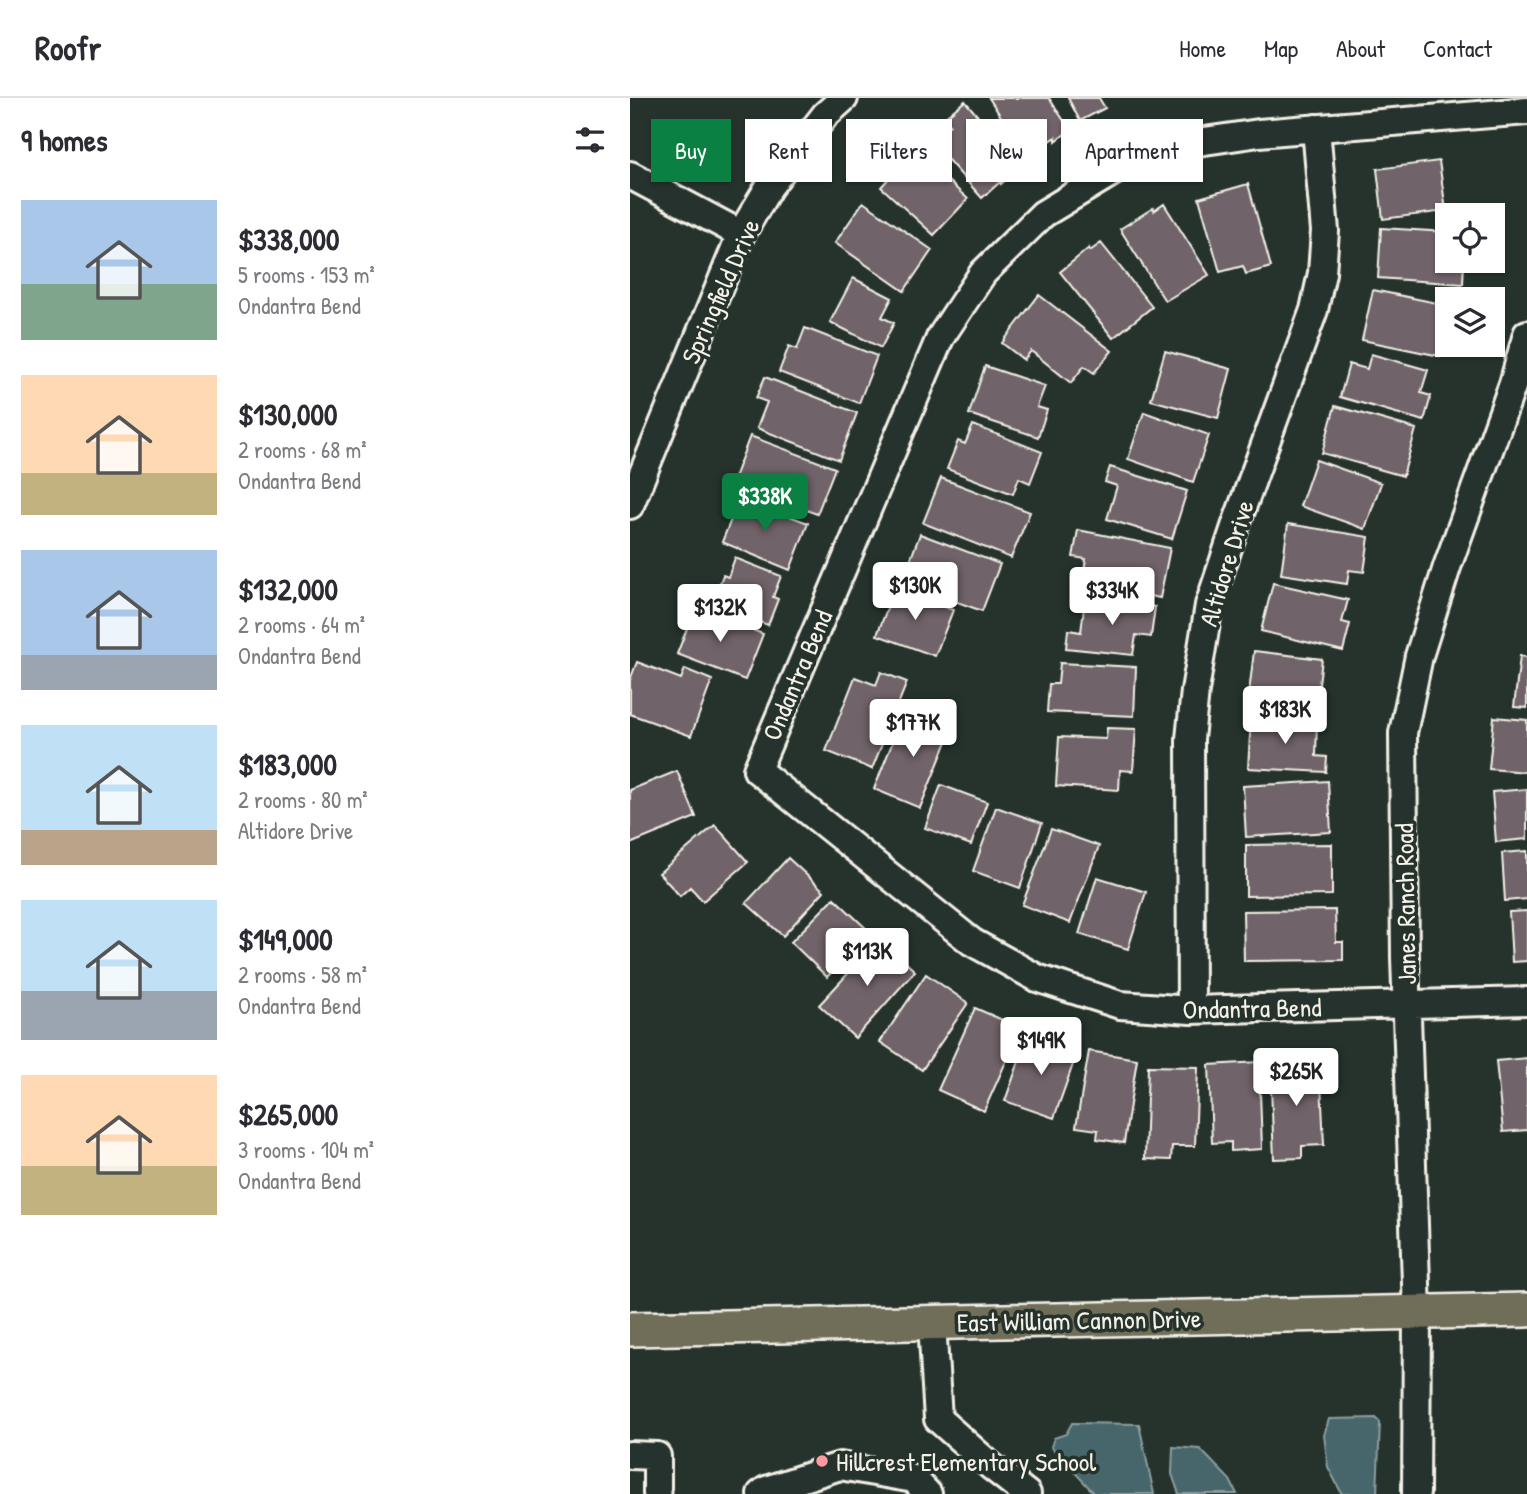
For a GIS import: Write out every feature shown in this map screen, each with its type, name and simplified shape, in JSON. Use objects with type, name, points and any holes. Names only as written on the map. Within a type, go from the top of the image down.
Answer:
[{"type":"main road","name":"East William Cannon Drive","points":[[630,1329],[1527,1310]]},
{"type":"street","name":"Springfield Drive","points":[[630,505],[741,234],[769,187],[825,115],[844,98]]},
{"type":"street","name":"Ondantra Bend","points":[[1527,111],[1259,133],[1191,144],[1125,164],[1043,214],[982,273],[940,338],[757,769],[972,942],[1037,978],[1120,1005],[1191,1010],[1527,1001]]},
{"type":"street","name":"Altidore Drive","points":[[1191,1010],[1190,739],[1195,691],[1209,605],[1314,310],[1322,273],[1325,231],[1316,128]]},
{"type":"street","points":[[630,175],[741,234]]},
{"type":"street","name":"Janes Ranch Road","points":[[1416,1494],[1418,1313],[1403,892],[1403,733],[1419,656],[1447,567],[1513,384],[1527,334]]},
{"type":"street","points":[[932,1324],[938,1419],[1027,1494]]},
{"type":"street","points":[[630,1455],[657,1455],[657,1494]]},
{"type":"street","points":[[761,1494],[840,1466],[914,1479],[928,1494]]},
{"type":"water","points":[[1376,1418],[1380,1422],[1377,1494],[1342,1494],[1328,1467],[1324,1435],[1329,1419]]},
{"type":"water","points":[[1072,1423],[1139,1424],[1154,1494],[1095,1494],[1051,1447],[1054,1438],[1066,1434]]},
{"type":"water","points":[[1173,1447],[1200,1449],[1230,1480],[1237,1494],[1179,1494],[1172,1474]]},
{"type":"building","points":[[989,98],[1049,98],[1063,119],[1061,137],[1047,143],[1047,119],[1002,119]]},
{"type":"building","points":[[1068,98],[1099,98],[1105,108],[1079,119]]},
{"type":"building","points":[[965,101],[980,119],[966,119],[966,180],[952,164],[952,119],[943,119]]},
{"type":"building","points":[[1439,161],[1445,203],[1435,203],[1435,212],[1383,219],[1377,169]]},
{"type":"building","points":[[885,182],[949,182],[968,199],[934,235],[881,187]]},
{"type":"building","points":[[968,182],[1000,182],[982,198]]},
{"type":"building","points":[[1248,184],[1271,267],[1246,274],[1243,266],[1220,272],[1199,198]]},
{"type":"building","points":[[863,202],[932,250],[904,291],[835,243]]},
{"type":"building","points":[[1164,204],[1209,275],[1165,301],[1120,229]]},
{"type":"building","points":[[1381,228],[1435,231],[1435,273],[1463,273],[1463,284],[1378,278]]},
{"type":"building","points":[[1101,243],[1152,307],[1113,338],[1060,272],[1089,248],[1090,251]]},
{"type":"building","points":[[853,278],[892,298],[882,317],[894,323],[881,348],[830,322]]},
{"type":"building","points":[[1373,290],[1435,303],[1435,355],[1362,340]]},
{"type":"building","points":[[1039,295],[1112,351],[1094,373],[1084,366],[1071,383],[1031,351],[1024,360],[1002,343]]},
{"type":"building","points":[[805,328],[877,356],[859,403],[779,372],[789,346],[797,349]]},
{"type":"building","points":[[1165,351],[1231,369],[1218,418],[1151,400]]},
{"type":"building","points":[[1371,354],[1428,370],[1421,393],[1431,396],[1424,421],[1340,397],[1349,364],[1367,369]]},
{"type":"building","points":[[985,366],[1045,386],[1037,407],[1047,410],[1038,437],[969,414]]},
{"type":"building","points":[[765,377],[857,413],[839,460],[757,428],[767,402],[756,398]]},
{"type":"building","points":[[1335,406],[1416,429],[1403,476],[1322,453]]},
{"type":"building","points":[[1144,412],[1209,435],[1193,482],[1128,459]]},
{"type":"building","points":[[973,425],[1042,452],[1030,483],[1019,478],[1013,494],[947,469],[958,441],[965,444]]},
{"type":"building","points":[[750,436],[835,468],[817,514],[732,483]]},
{"type":"building","points":[[1316,460],[1381,483],[1365,529],[1300,506]]},
{"type":"building","points":[[1110,467],[1187,491],[1172,539],[1107,519],[1117,486],[1105,482]]},
{"type":"building","points":[[941,478],[1030,512],[1011,558],[923,523]]},
{"type":"building","points":[[740,497],[808,523],[790,570],[722,542]]},
{"type":"building","points":[[1288,524],[1369,537],[1364,572],[1349,570],[1347,584],[1281,574]]},
{"type":"building","points":[[1078,530],[1170,548],[1160,598],[1082,583],[1086,559],[1073,557]]},
{"type":"building","points":[[920,534],[1000,564],[982,611],[902,582]]},
{"type":"building","points":[[735,558],[781,576],[773,597],[778,599],[768,625],[712,604],[723,575],[728,577]]},
{"type":"building","points":[[1273,583],[1348,600],[1342,622],[1350,624],[1343,651],[1261,631]]},
{"type":"building","points":[[895,588],[953,610],[935,656],[877,635]]},
{"type":"building","points":[[1085,599],[1155,607],[1151,637],[1136,635],[1133,655],[1066,648],[1068,630],[1081,632]]},
{"type":"building","points":[[695,608],[763,634],[745,680],[677,654]]},
{"type":"building","points":[[1254,651],[1322,659],[1316,710],[1248,701]]},
{"type":"building","points":[[1520,656],[1527,657],[1527,708],[1514,707]]},
{"type":"building","points":[[637,662],[681,679],[685,669],[712,680],[691,736],[630,714],[630,680]]},
{"type":"building","points":[[1060,663],[1136,667],[1134,716],[1047,712],[1049,684],[1058,684]]},
{"type":"building","points":[[881,672],[907,682],[872,769],[826,751],[855,677],[876,685]]},
{"type":"building","points":[[905,711],[952,729],[920,808],[874,789]]},
{"type":"building","points":[[1494,717],[1527,720],[1527,772],[1489,769]]},
{"type":"building","points":[[1251,718],[1317,721],[1316,756],[1327,757],[1326,772],[1248,768]]},
{"type":"building","points":[[1107,728],[1136,729],[1133,771],[1120,770],[1119,790],[1056,786],[1059,737],[1106,739]]},
{"type":"building","points":[[677,771],[696,817],[630,844],[630,790]]},
{"type":"building","points":[[1328,781],[1331,832],[1246,837],[1243,786]]},
{"type":"building","points":[[941,785],[987,802],[971,845],[925,828]]},
{"type":"building","points":[[1527,789],[1527,839],[1496,842],[1492,792]]},
{"type":"building","points":[[996,807],[1042,823],[1020,888],[973,871]]},
{"type":"building","points":[[715,825],[748,862],[703,901],[690,887],[680,896],[659,873]]},
{"type":"building","points":[[1051,829],[1099,846],[1070,923],[1022,905]]},
{"type":"building","points":[[1332,844],[1332,895],[1246,896],[1246,845]]},
{"type":"building","points":[[1527,851],[1527,899],[1505,901],[1502,853]]},
{"type":"building","points":[[788,858],[824,891],[783,936],[746,903]]},
{"type":"building","points":[[1097,877],[1146,892],[1128,949],[1079,934]]},
{"type":"building","points":[[834,898],[870,932],[827,977],[791,942]]},
{"type":"building","points":[[1335,910],[1336,942],[1343,942],[1343,960],[1244,961],[1243,911]]},
{"type":"building","points":[[1527,911],[1527,961],[1512,962],[1509,912]]},
{"type":"building","points":[[880,939],[915,971],[855,1038],[819,1005]]},
{"type":"building","points":[[926,974],[968,1003],[922,1070],[880,1042]]},
{"type":"building","points":[[975,1008],[1021,1028],[984,1111],[938,1090]]},
{"type":"building","points":[[1028,1036],[1077,1053],[1054,1118],[1005,1101]]},
{"type":"building","points":[[1089,1051],[1137,1059],[1124,1143],[1097,1139],[1098,1130],[1076,1127]]},
{"type":"building","points":[[1527,1058],[1527,1130],[1503,1132],[1496,1061]]},
{"type":"building","points":[[1259,1062],[1262,1149],[1231,1151],[1231,1142],[1212,1143],[1209,1065]]},
{"type":"building","points":[[1320,1062],[1324,1145],[1302,1146],[1302,1158],[1274,1159],[1270,1064]]},
{"type":"building","points":[[1148,1066],[1198,1067],[1195,1146],[1172,1146],[1171,1160],[1145,1159]]},
{"type":"place","name":"Hillcrest Elementary School","points":[[822,1461]]}]
